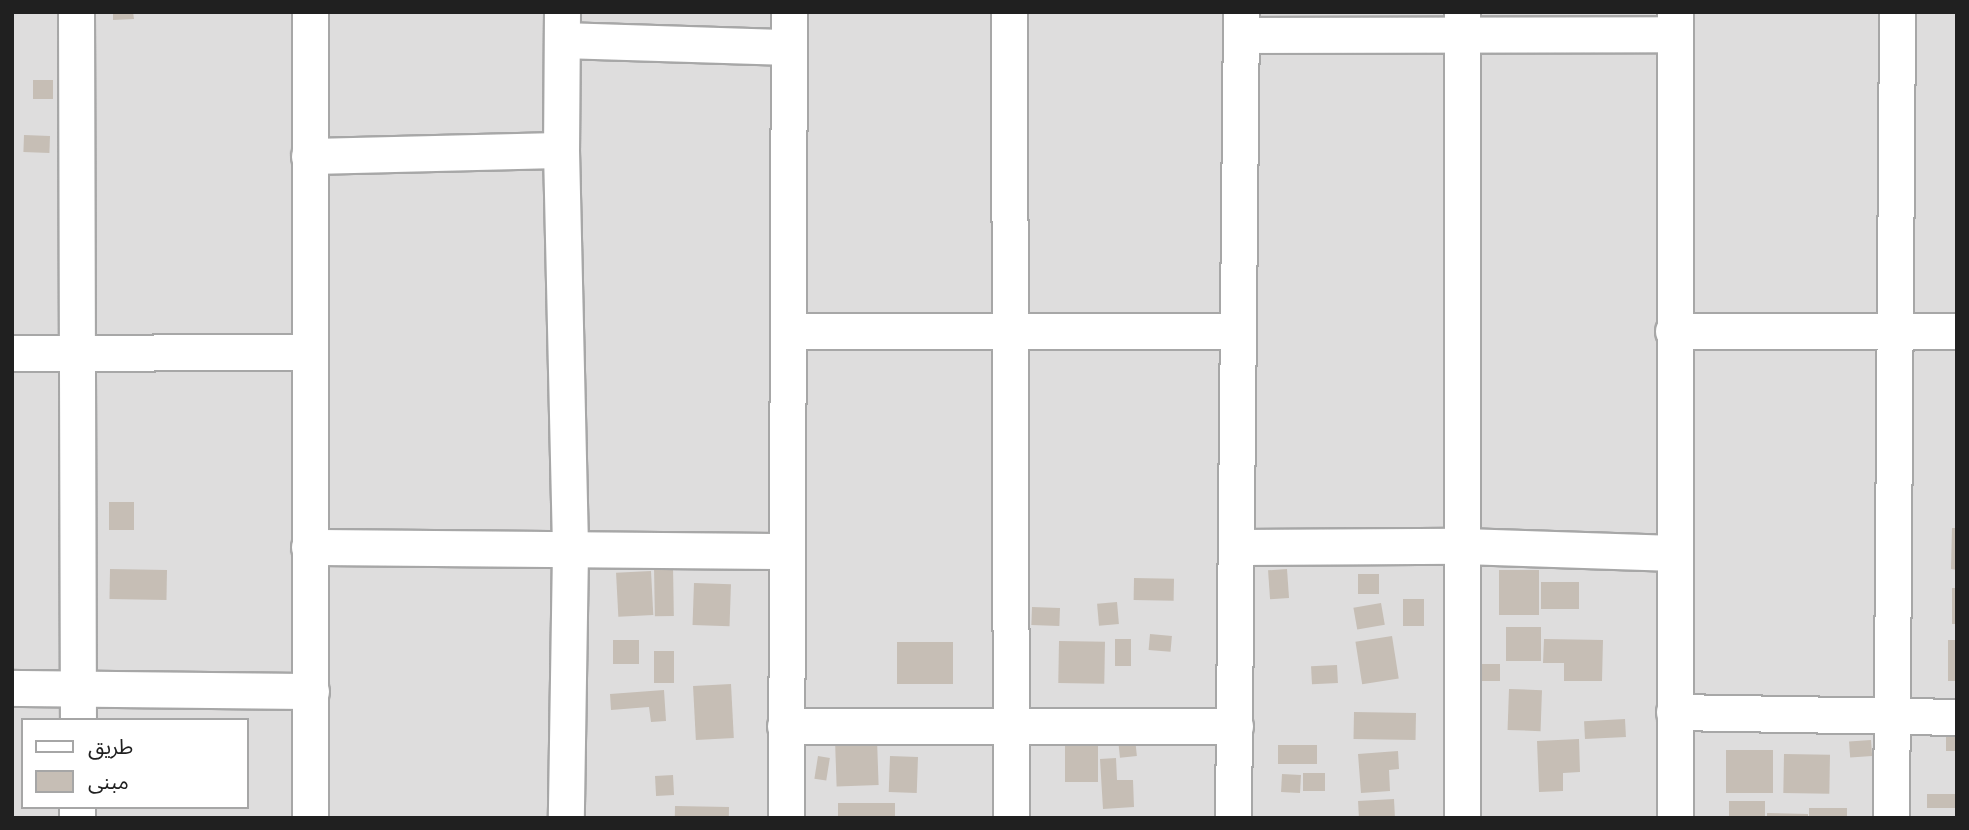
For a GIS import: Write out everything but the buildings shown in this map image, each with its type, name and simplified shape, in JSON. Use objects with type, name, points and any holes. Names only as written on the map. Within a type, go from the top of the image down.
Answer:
[{"type":"street","points":[[76,12],[78,704]]},
{"type":"street","points":[[310,12],[310,818]]},
{"type":"street","points":[[786,818],[789,12]]},
{"type":"street","points":[[1009,12],[1011,818]]},
{"type":"street","points":[[1891,818],[1889,716],[1898,330],[1897,12]]},
{"type":"street","points":[[1233,818],[1238,547],[1235,331],[1242,24],[1675,23],[1675,818]]},
{"type":"street","points":[[1462,25],[1462,818]]},
{"type":"street","points":[[566,818],[570,551],[561,150],[563,26],[788,47]]},
{"type":"street","points":[[309,156],[561,150]]},
{"type":"street","points":[[789,331],[1235,331]]},
{"type":"street","points":[[1673,331],[1957,331]]},
{"type":"street","points":[[12,353],[309,352]]},
{"type":"street","points":[[1238,547],[1463,546],[1675,553]]},
{"type":"street","points":[[309,547],[786,551]]},
{"type":"street","points":[[12,688],[78,704],[311,691]]},
{"type":"street","points":[[1674,712],[1957,717]]},
{"type":"street","points":[[785,726],[1235,726]]},
{"type":"shaded area","points":[[12,12],[1957,12],[1957,818],[12,818]]}]
